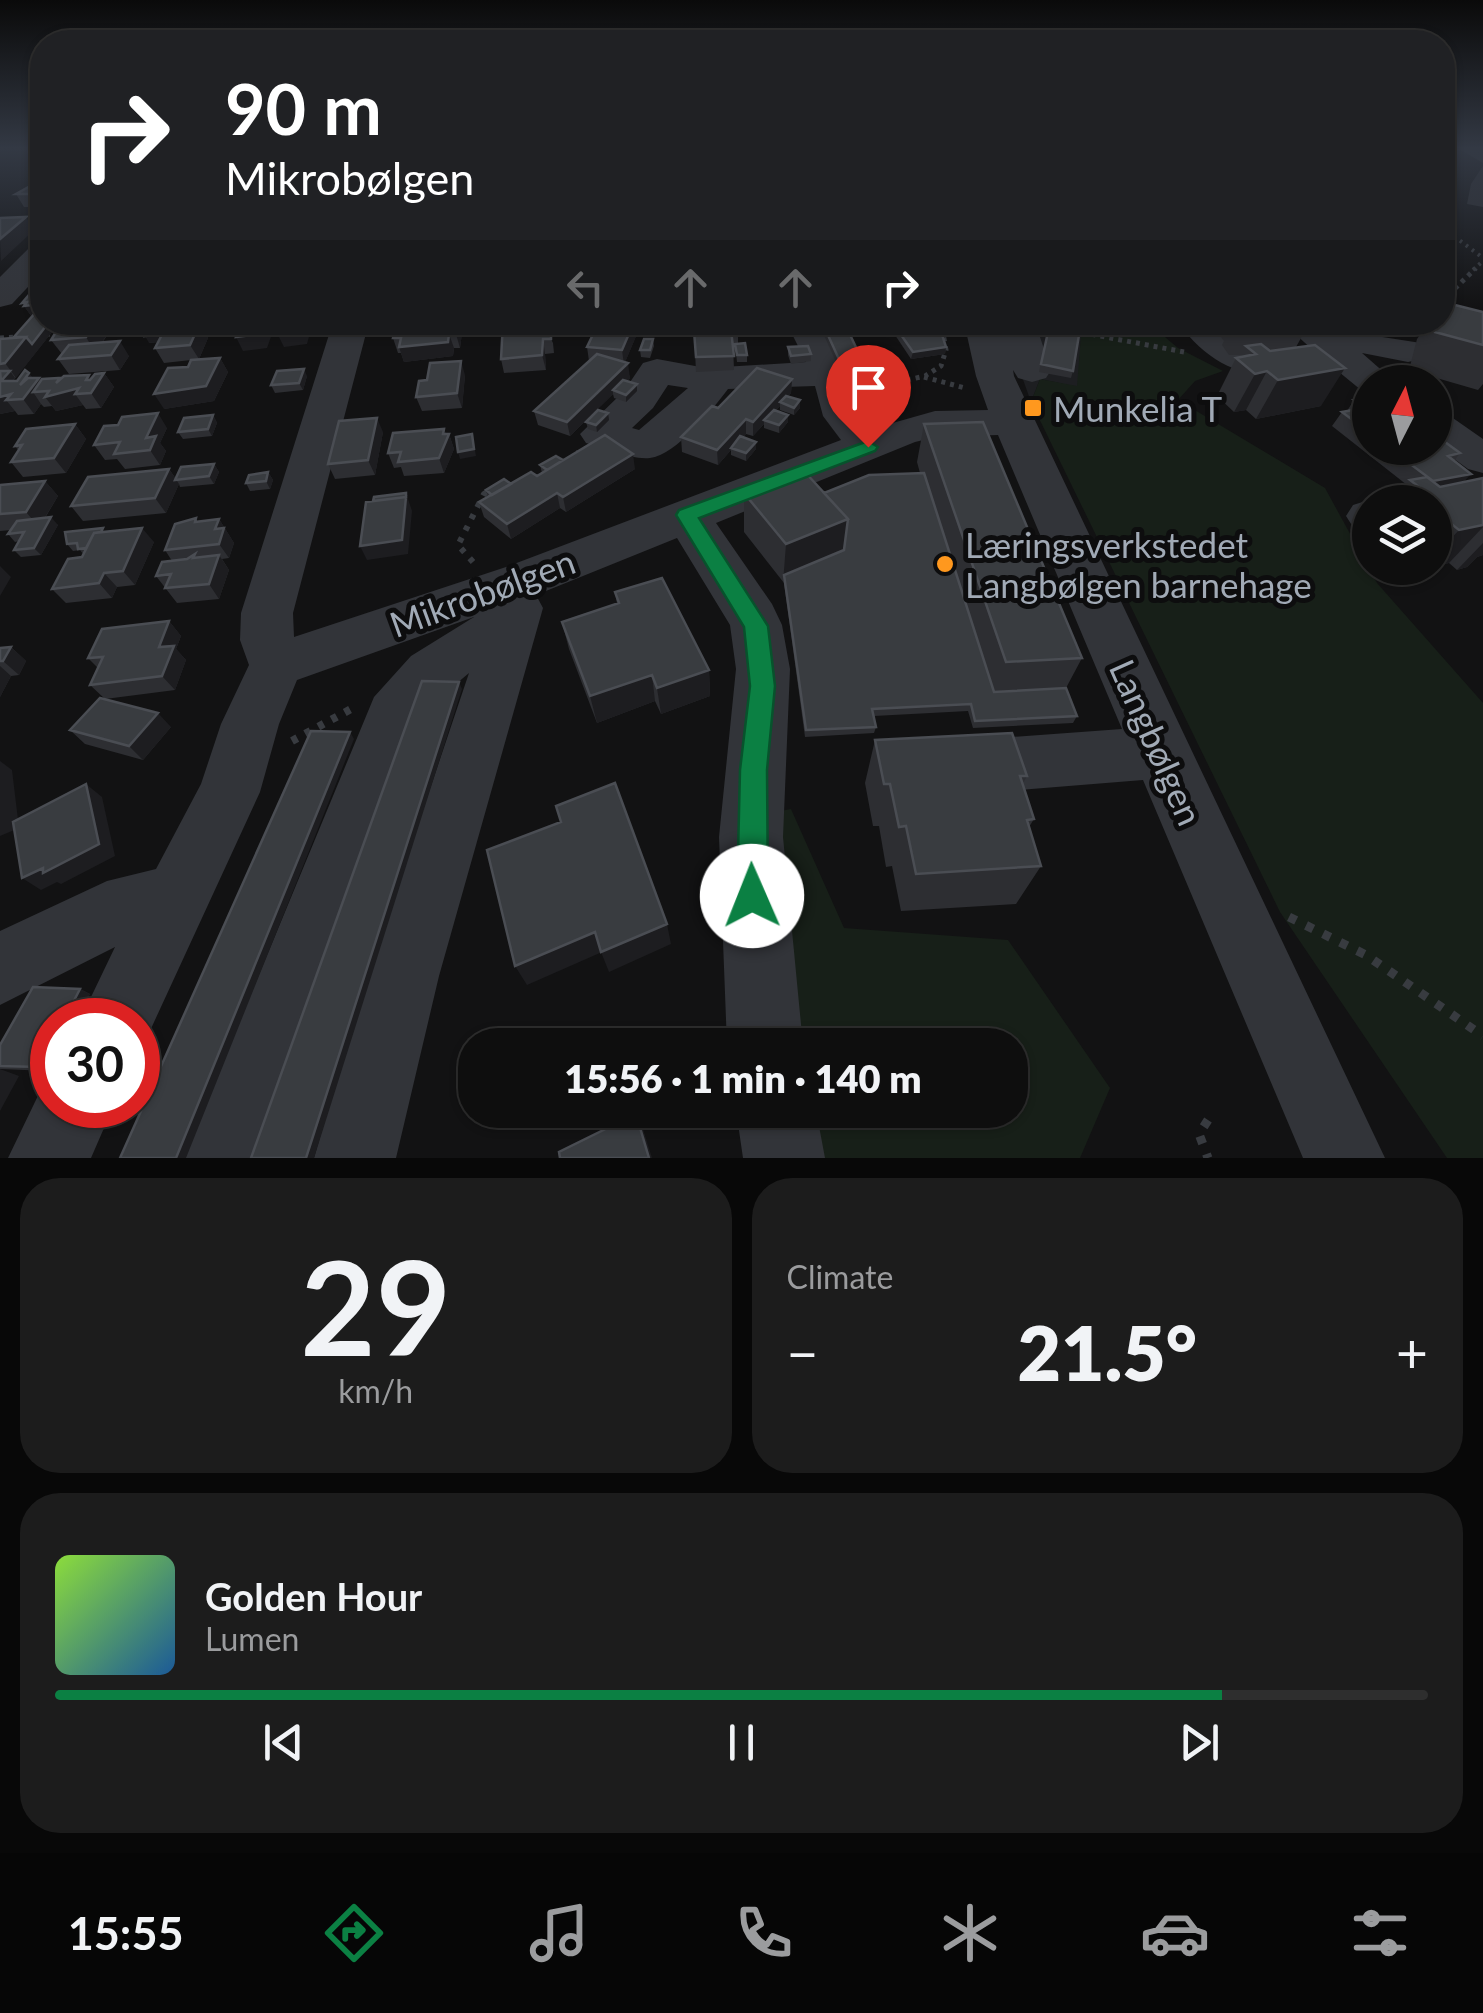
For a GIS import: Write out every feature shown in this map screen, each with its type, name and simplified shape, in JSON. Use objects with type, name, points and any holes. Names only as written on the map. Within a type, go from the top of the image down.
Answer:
[{"type":"street","points":[[0,297],[30,266]]},
{"type":"street","points":[[128,998],[229,792],[250,724],[276,665],[267,640],[267,613],[347,335]]},
{"type":"street","points":[[811,335],[831,374],[844,416],[868,447]]},
{"type":"street","name":"Langbølgen","points":[[985,335],[995,376],[1014,422],[1344,1158]]},
{"type":"street","points":[[1022,335],[1032,370]]},
{"type":"street","points":[[1205,335],[1241,362],[1264,364],[1320,340],[1358,340],[1408,350]]},
{"type":"street","points":[[1320,340],[1353,365]]},
{"type":"street","points":[[716,379],[758,374],[831,374]]},
{"type":"street","name":"Mikrobølgen","points":[[276,665],[510,596],[686,515],[900,432],[935,424],[1014,422]]},
{"type":"street","points":[[1454,426],[1483,458]]},
{"type":"street","points":[[686,515],[756,626],[781,687],[752,838],[765,1028]]},
{"type":"street","points":[[224,1158],[402,699],[510,596]]},
{"type":"street","points":[[355,1158],[402,976],[510,596]]},
{"type":"street","points":[[920,771],[1160,752]]},
{"type":"street","points":[[0,968],[111,913],[150,901],[176,901]]},
{"type":"street","points":[[49,1158],[64,1128]]},
{"type":"street","points":[[779,1128],[784,1158]]},
{"type":"path","points":[[1455,237],[1483,260],[1455,288]]},
{"type":"path","points":[[898,382],[923,377],[940,368],[948,356],[944,335]]},
{"type":"path","points":[[1110,335],[1177,353],[1205,335]]},
{"type":"path","points":[[0,338],[23,336]]},
{"type":"path","points":[[923,377],[966,389]]},
{"type":"path","points":[[505,482],[484,494],[458,545],[510,596]]},
{"type":"path","points":[[281,748],[356,706]]},
{"type":"path","points":[[1273,911],[1354,947],[1483,1036]]},
{"type":"path","points":[[1208,1120],[1199,1134],[1208,1158]]},
{"type":"shaded area","points":[[1007,335],[1081,335],[1078,387],[1040,379],[1031,402]]},
{"type":"shaded area","points":[[1081,335],[1163,335],[1178,348],[1223,371],[1195,381],[1178,400],[1325,488],[1352,537],[1352,585],[1379,585],[1483,703],[1483,1158],[1447,1158],[1280,912],[1031,402],[1040,379],[1077,386]]},
{"type":"shaded area","points":[[791,809],[844,928],[1008,940],[1110,1088],[1080,1158],[804,1158],[798,1128],[1028,1128],[1028,1028],[785,1028],[765,814]]},
{"type":"building","points":[[26,217],[0,239],[0,218]]},
{"type":"building","points":[[1455,305],[1483,312],[1483,345],[1446,335],[1455,335]]},
{"type":"building","points":[[30,319],[30,335],[39,335],[32,344],[26,337],[14,337]]},
{"type":"building","points":[[54,335],[87,335],[86,337],[51,340]]},
{"type":"building","points":[[162,335],[195,335],[190,345],[155,348]]},
{"type":"building","points":[[449,335],[448,342],[399,347],[401,338],[393,338]]},
{"type":"building","points":[[502,335],[551,335],[551,339],[543,339],[542,355],[501,359]]},
{"type":"building","points":[[593,335],[628,335],[622,350],[587,347]]},
{"type":"building","points":[[694,335],[732,335],[734,356],[696,357]]},
{"type":"building","points":[[828,335],[850,335],[870,377],[848,379]]},
{"type":"building","points":[[901,335],[942,335],[946,347],[913,352]]},
{"type":"building","points":[[1047,335],[1079,335],[1073,371],[1041,364]]},
{"type":"building","points":[[26,337],[5,363],[0,364],[0,339]]},
{"type":"building","points":[[644,339],[653,339],[650,350],[640,350]]},
{"type":"building","points":[[120,341],[111,355],[58,359],[69,345]]},
{"type":"building","points":[[745,343],[747,355],[737,355],[735,344]]},
{"type":"building","points":[[1261,344],[1270,351],[1315,345],[1345,368],[1278,380],[1267,371],[1255,374],[1236,358],[1256,354],[1246,346]]},
{"type":"building","points":[[808,346],[811,354],[791,356],[788,347]]},
{"type":"building","points":[[597,354],[628,363],[567,422],[534,411]]},
{"type":"building","points":[[220,358],[206,386],[154,394],[168,368],[188,367],[191,360]]},
{"type":"building","points":[[461,361],[457,393],[416,397],[419,381],[427,380],[430,363]]},
{"type":"building","points":[[757,368],[792,379],[753,422],[746,419],[717,450],[681,437],[712,406],[718,408]]},
{"type":"building","points":[[304,369],[299,383],[271,385],[277,371]]},
{"type":"building","points":[[25,370],[29,373],[20,385],[28,378],[39,378],[23,399],[6,400],[11,394],[0,397],[0,381],[17,381]]},
{"type":"building","points":[[104,373],[91,393],[75,394],[79,388],[45,397],[49,391],[33,392],[42,379],[60,378],[56,383],[64,376],[89,375],[86,380],[90,380],[95,374]]},
{"type":"building","points":[[623,380],[637,384],[626,395],[613,390]]},
{"type":"building","points":[[786,396],[800,400],[794,408],[780,402]]},
{"type":"building","points":[[598,410],[608,413],[596,425],[586,422]]},
{"type":"building","points":[[774,410],[788,415],[779,425],[764,420]]},
{"type":"building","points":[[158,413],[146,438],[156,436],[150,450],[114,454],[120,442],[94,445],[104,426],[118,425],[122,417]]},
{"type":"building","points":[[213,415],[208,429],[178,432],[184,418]]},
{"type":"building","points":[[377,418],[368,460],[328,464],[339,421]]},
{"type":"building","points":[[983,422],[1082,658],[1006,662],[924,424]]},
{"type":"building","points":[[75,424],[54,458],[11,462],[26,429]]},
{"type":"building","points":[[444,429],[443,434],[449,434],[439,458],[398,462],[401,452],[388,453],[393,433]]},
{"type":"building","points":[[472,434],[474,449],[458,452],[456,437]]},
{"type":"building","points":[[605,435],[633,454],[563,497],[557,493],[507,524],[479,502],[531,472],[537,476]]},
{"type":"building","points":[[740,436],[756,442],[746,453],[731,448]]},
{"type":"building","points":[[556,456],[563,460],[547,470],[540,465]]},
{"type":"building","points":[[1452,459],[1471,474],[1433,481],[1412,465],[1452,465]]},
{"type":"building","points":[[214,464],[209,476],[175,480],[181,467]]},
{"type":"building","points":[[169,469],[155,498],[71,506],[88,477]]},
{"type":"building","points":[[804,471],[848,519],[786,544],[744,493]]},
{"type":"building","points":[[268,472],[266,481],[246,483],[249,475]]},
{"type":"building","points":[[924,473],[994,692],[1066,688],[1077,716],[975,721],[971,704],[872,709],[876,727],[806,730],[784,575],[844,550],[848,519],[824,493],[869,475]]},
{"type":"building","points":[[1427,477],[1437,485],[1416,485],[1410,480]]},
{"type":"building","points":[[1483,478],[1483,525],[1459,530],[1452,524],[1450,485]]},
{"type":"building","points":[[504,479],[511,484],[492,495],[486,490]]},
{"type":"building","points":[[45,481],[26,512],[0,514],[0,485]]},
{"type":"building","points":[[406,493],[406,497],[373,501],[374,497]]},
{"type":"building","points":[[406,497],[402,540],[360,546],[366,502]]},
{"type":"building","points":[[51,517],[34,548],[14,550],[24,532],[8,534],[17,521]]},
{"type":"building","points":[[196,518],[195,522],[219,519],[215,529],[224,528],[219,544],[165,550],[175,524]]},
{"type":"building","points":[[103,528],[94,533],[86,548],[78,549],[77,543],[67,544],[65,532]]},
{"type":"building","points":[[142,528],[123,571],[104,573],[99,583],[52,589],[68,559],[82,557],[94,533]]},
{"type":"building","points":[[195,554],[193,558],[219,555],[209,584],[165,588],[171,574],[156,576],[162,562]]},
{"type":"building","points":[[662,578],[709,670],[657,688],[652,675],[590,696],[562,622],[619,603],[615,592]]},
{"type":"building","points":[[169,621],[159,647],[174,646],[162,676],[90,685],[103,657],[88,658],[102,629]]},
{"type":"building","points":[[11,647],[3,661],[0,661],[0,648]]},
{"type":"building","points":[[422,681],[459,682],[306,1158],[251,1158]]},
{"type":"building","points":[[100,698],[158,713],[129,746],[70,730]]},
{"type":"building","points":[[311,731],[350,732],[176,1158],[120,1158],[133,1128],[160,1128],[160,1069]]},
{"type":"building","points":[[1012,733],[1027,776],[1020,776],[1034,819],[1027,820],[1041,866],[916,874],[906,826],[899,827],[890,784],[884,784],[875,740]]},
{"type":"building","points":[[615,783],[667,924],[601,952],[595,932],[515,966],[487,850],[561,822],[556,806]]},
{"type":"building","points":[[86,784],[99,844],[43,873],[43,868],[22,878],[13,822]]},
{"type":"building","points":[[33,987],[80,989],[75,998],[30,998],[30,1067],[0,1066],[0,1045]]},
{"type":"building","points":[[608,1128],[640,1128],[649,1158],[560,1158],[559,1152]]},
{"type":"place","name":"Munkelia T","points":[[1033,408]]},
{"type":"place","name":"Læringsverkstedet Langbølgen barnehage","points":[[945,564]]},
{"type":"route","points":[[752,896],[754,770],[763,686],[756,626],[746,604],[686,515],[868,447]]}]
